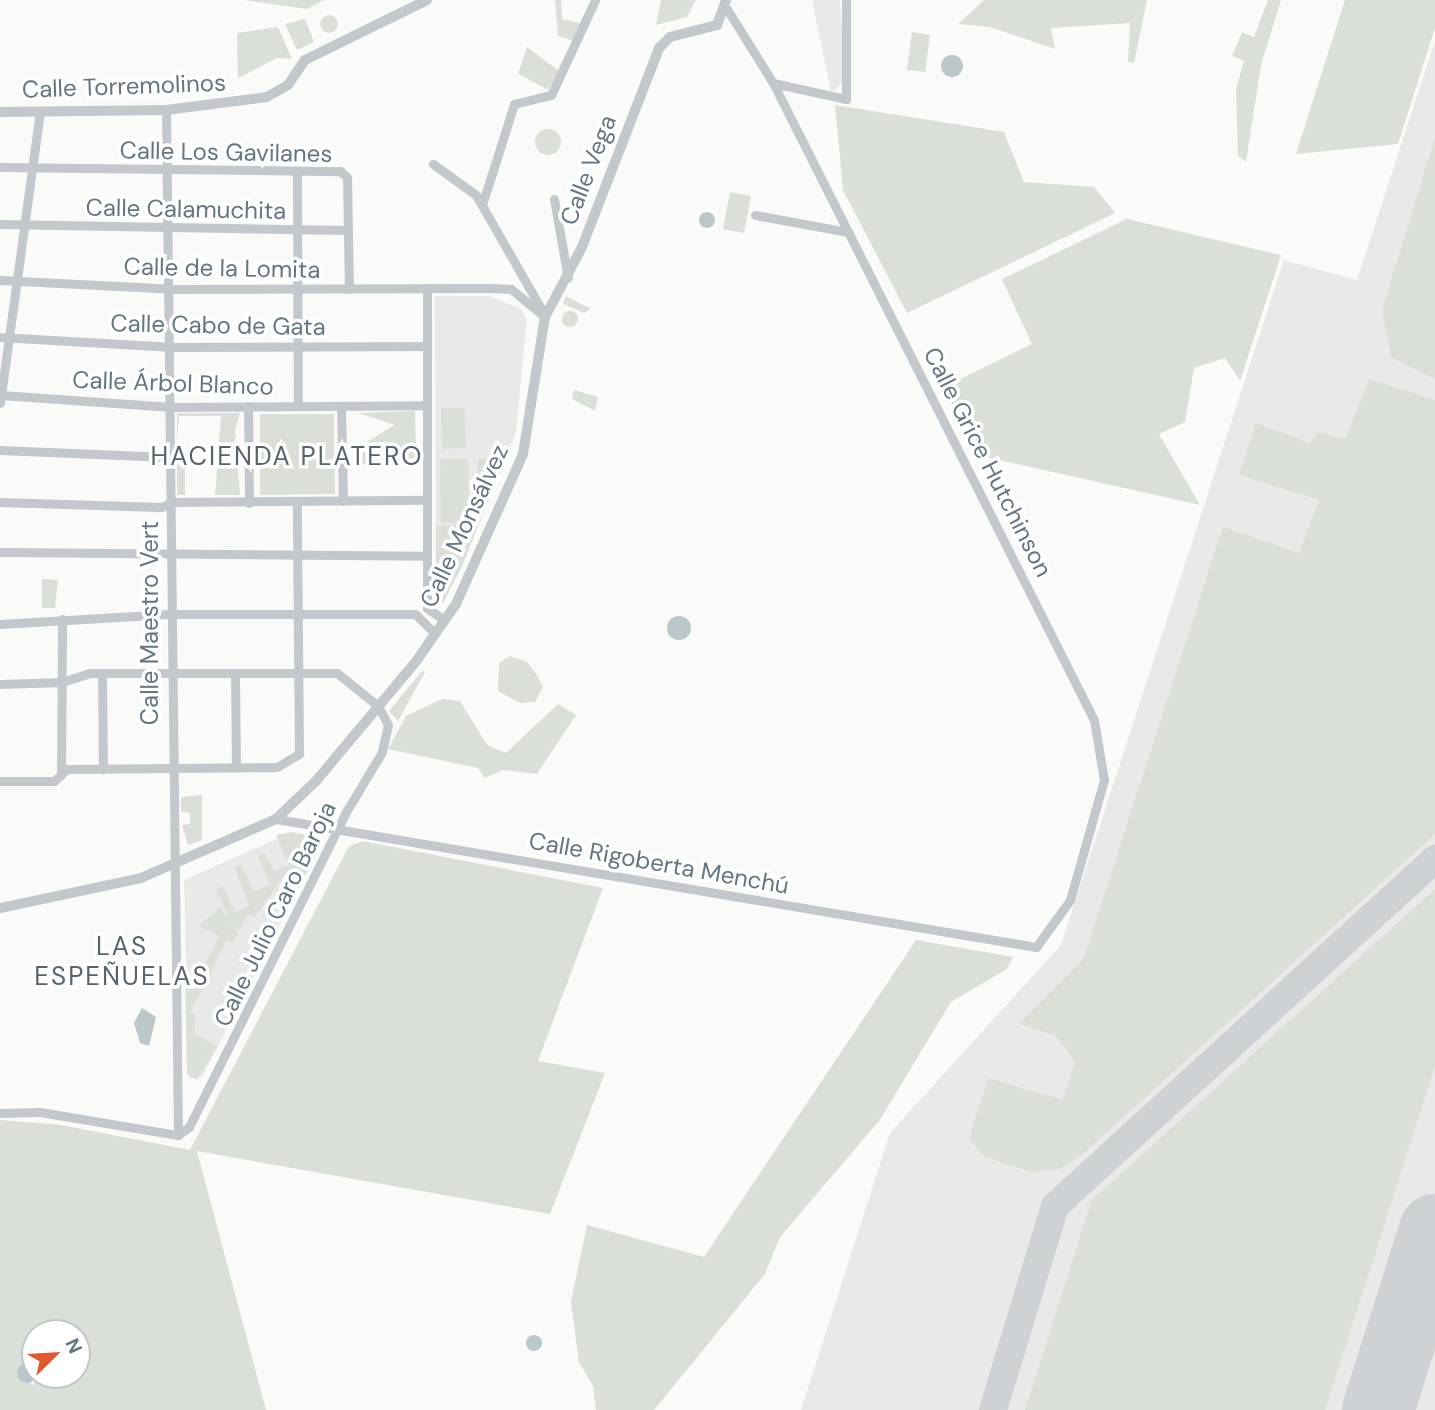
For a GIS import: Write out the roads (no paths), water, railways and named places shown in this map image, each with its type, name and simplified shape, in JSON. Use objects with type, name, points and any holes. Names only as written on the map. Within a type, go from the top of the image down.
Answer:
[{"type":"street","name":"Calle Torremolinos","points":[[0,112],[166,110],[243,103],[288,85],[304,60],[426,0]]},
{"type":"street","points":[[482,205],[514,104],[543,102],[579,47],[595,0]]},
{"type":"street","points":[[773,83],[846,99],[846,0]]},
{"type":"street","name":"Calle Vega","points":[[545,317],[568,278],[659,48],[670,37],[717,26],[726,4]]},
{"type":"street","name":"Calle Grice Hutchinson","points":[[726,4],[773,83],[1075,674],[1102,747],[1104,780],[1070,900],[1036,947]]},
{"type":"street","name":"Calle Maestro Vert","points":[[166,110],[170,867],[178,1135]]},
{"type":"street","points":[[1,399],[4,337],[17,281],[40,111]]},
{"type":"street","points":[[436,164],[482,205],[545,317]]},
{"type":"street","name":"Calle Los Gavilanes","points":[[0,167],[166,172],[345,173],[349,289]]},
{"type":"street","points":[[298,172],[298,406]]},
{"type":"street","points":[[554,199],[568,278]]},
{"type":"street","points":[[755,215],[848,232]]},
{"type":"street","name":"Calle Calamuchita","points":[[0,224],[166,231],[348,230]]},
{"type":"street","name":"Calle de la Lomita","points":[[0,280],[166,288],[512,289],[545,317]]},
{"type":"street","points":[[427,288],[427,608]]},
{"type":"street","name":"Calle Monsálvez","points":[[276,818],[379,706],[444,620],[523,454],[533,421],[545,317]]},
{"type":"street","name":"Calle Cabo de Gata","points":[[4,337],[298,348],[427,346]]},
{"type":"street","name":"Calle Árbol Blanco","points":[[1,399],[248,406],[427,405]]},
{"type":"street","points":[[248,406],[248,503]]},
{"type":"street","points":[[341,406],[343,501]]},
{"type":"street","points":[[0,450],[168,457]]},
{"type":"street","points":[[0,502],[168,504],[427,499]]},
{"type":"street","points":[[0,781],[54,781],[61,775],[103,769],[277,766],[299,754],[297,502]]},
{"type":"street","points":[[0,552],[169,558],[427,556]]},
{"type":"street","points":[[427,608],[444,620]]},
{"type":"street","points":[[0,624],[169,614],[415,614],[427,608]]},
{"type":"street","points":[[415,614],[435,633]]},
{"type":"street","points":[[61,775],[62,619]]},
{"type":"street","points":[[102,673],[103,769]]},
{"type":"street","points":[[0,684],[62,682],[102,673],[337,673],[379,706]]},
{"type":"street","points":[[235,673],[236,767]]},
{"type":"street","name":"Calle Julio Caro Baroja","points":[[178,1135],[189,1127],[388,739],[379,706]]},
{"type":"street","points":[[0,908],[170,867],[276,818]]},
{"type":"street","name":"Calle Rigoberta Menchú","points":[[276,818],[342,826],[1036,947]]},
{"type":"street","points":[[0,1113],[40,1112],[178,1135]]},
{"type":"district","name":"HACIENDA PLATERO","points":[[287,457]]},
{"type":"district","name":"LAS ESPEÑUELAS","points":[[122,962]]}]
